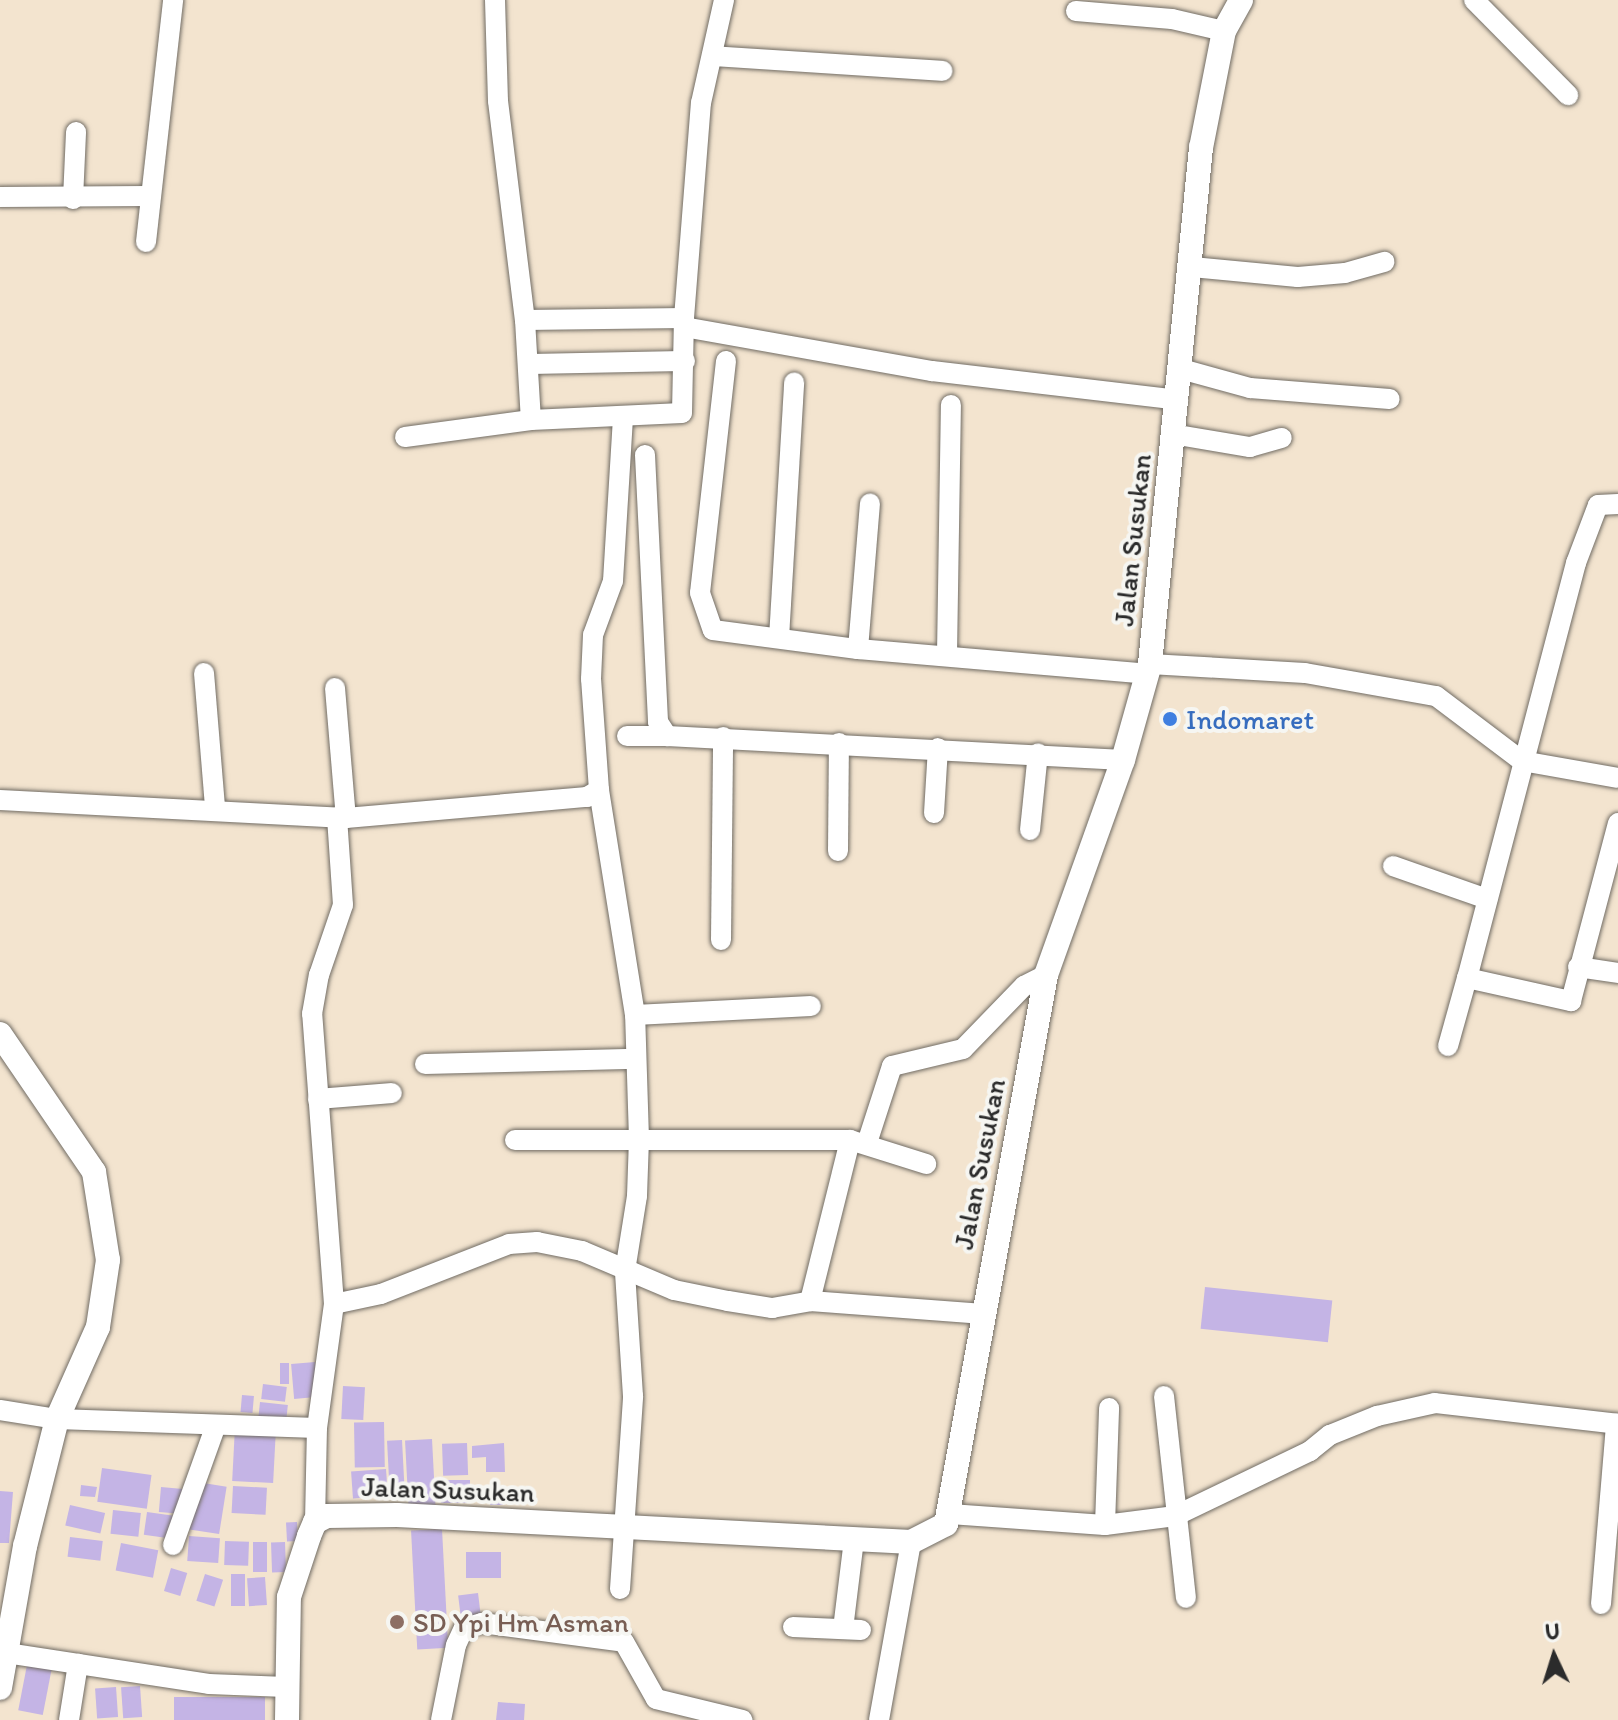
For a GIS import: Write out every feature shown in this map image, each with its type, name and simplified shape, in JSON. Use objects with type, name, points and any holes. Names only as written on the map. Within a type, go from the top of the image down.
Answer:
[{"type":"street","points":[[146,242],[147,196],[173,0]]},
{"type":"street","points":[[495,0],[498,101],[525,320],[531,420]]},
{"type":"street","points":[[405,437],[531,420],[682,413],[684,322],[701,103],[724,0]]},
{"type":"street","name":"Jalan Susukan","points":[[950,1514],[981,1314],[1046,975],[1123,760],[1148,669],[1192,267],[1201,148],[1224,31],[1241,0]]},
{"type":"street","points":[[1481,3],[1568,95]]},
{"type":"street","points":[[1076,11],[1172,19],[1224,31]]},
{"type":"street","points":[[712,56],[943,71]]},
{"type":"street","points":[[73,199],[76,132]]},
{"type":"street","points":[[1,202],[147,196]]},
{"type":"street","points":[[1192,267],[1298,277],[1345,273],[1384,262]]},
{"type":"street","points":[[525,320],[684,322],[932,371],[1178,400]]},
{"type":"street","points":[[528,364],[685,361]]},
{"type":"street","points":[[726,361],[700,593],[713,630],[858,649],[1148,669],[1305,673],[1436,696],[1522,761],[1618,778]]},
{"type":"street","points":[[1181,369],[1250,388],[1390,399]]},
{"type":"street","points":[[779,638],[794,382]]},
{"type":"street","points":[[947,655],[951,405]]},
{"type":"street","points":[[620,1589],[633,1396],[625,1271],[637,1196],[639,1139],[635,1015],[599,790],[593,635],[613,581],[623,417]]},
{"type":"street","points":[[1172,434],[1250,447],[1282,438]]},
{"type":"street","points":[[645,455],[658,722],[667,736]]},
{"type":"street","points":[[858,649],[870,503]]},
{"type":"street","points":[[1448,1046],[1576,563],[1598,505],[1618,504]]},
{"type":"street","points":[[204,673],[215,808]]},
{"type":"street","points":[[287,1720],[289,1597],[315,1522],[317,1428],[334,1304],[312,1014],[319,975],[343,905],[335,688]]},
{"type":"street","points":[[627,736],[723,737],[1123,760]]},
{"type":"street","points":[[721,940],[723,737]]},
{"type":"street","points":[[838,851],[839,743]]},
{"type":"street","points":[[934,813],[938,748]]},
{"type":"street","points":[[1030,830],[1038,753]]},
{"type":"street","points":[[0,800],[105,808],[215,808],[342,817],[587,797],[599,790]]},
{"type":"street","points":[[1467,978],[1569,1004],[1618,823]]},
{"type":"street","points":[[1393,866],[1487,899]]},
{"type":"street","points":[[1578,967],[1618,973]]},
{"type":"street","points":[[810,1301],[858,1142],[892,1066],[963,1049],[1024,986],[1046,975]]},
{"type":"street","points":[[635,1015],[811,1006]]},
{"type":"street","points":[[0,1034],[94,1172],[104,1218],[108,1260],[98,1327],[57,1419],[3,1652],[0,1688]]},
{"type":"street","points":[[425,1064],[636,1059]]},
{"type":"street","points":[[318,1099],[392,1093]]},
{"type":"street","points":[[515,1140],[858,1142],[926,1164]]},
{"type":"street","points":[[334,1304],[381,1294],[509,1244],[537,1242],[582,1251],[674,1290],[728,1301],[772,1308],[810,1301],[981,1314]]},
{"type":"street","points":[[1164,1396],[1186,1598]]},
{"type":"street","points":[[879,1720],[911,1542],[939,1531],[950,1514],[1105,1525],[1175,1516],[1310,1451],[1330,1435],[1377,1416],[1435,1403],[1617,1424],[1601,1604]]},
{"type":"street","points":[[1105,1525],[1109,1408]]},
{"type":"street","points":[[0,1410],[57,1419],[317,1428]]},
{"type":"street","points":[[173,1545],[216,1425]]},
{"type":"street","name":"Jalan Susukan","points":[[315,1522],[327,1516],[397,1515],[911,1542]]},
{"type":"street","points":[[793,1627],[852,1630],[854,1539]]},
{"type":"street","points":[[441,1720],[456,1645],[464,1628],[482,1623],[624,1642],[656,1699],[742,1720]]},
{"type":"street","points":[[3,1652],[209,1684],[286,1687]]},
{"type":"street","points":[[69,1720],[78,1664]]},
{"type":"building","points":[[1205,1287],[1332,1300],[1328,1342],[1201,1329]]},
{"type":"building","points":[[315,1362],[318,1397],[294,1399],[291,1364]]},
{"type":"building","points":[[280,1363],[289,1363],[289,1384],[280,1384]]},
{"type":"building","points":[[263,1384],[287,1387],[285,1402],[261,1399]]},
{"type":"building","points":[[343,1386],[365,1387],[363,1420],[341,1419]]},
{"type":"building","points":[[242,1395],[254,1396],[252,1413],[241,1412]]},
{"type":"building","points":[[260,1402],[288,1405],[286,1419],[259,1416]]},
{"type":"building","points":[[384,1422],[385,1467],[355,1468],[354,1423]]},
{"type":"building","points":[[235,1427],[276,1429],[273,1483],[232,1481]]},
{"type":"building","points":[[432,1439],[436,1507],[409,1508],[405,1440]]},
{"type":"building","points":[[402,1440],[404,1484],[389,1485],[387,1441]]},
{"type":"building","points":[[467,1443],[468,1475],[443,1476],[442,1444]]},
{"type":"building","points":[[504,1443],[505,1472],[486,1472],[486,1457],[472,1458],[472,1446]]},
{"type":"building","points":[[102,1468],[152,1475],[147,1509],[97,1502]]},
{"type":"building","points":[[386,1469],[388,1496],[353,1498],[351,1471]]},
{"type":"building","points":[[441,1480],[470,1480],[470,1503],[441,1503]]},
{"type":"building","points":[[197,1482],[227,1487],[219,1534],[189,1529]]},
{"type":"building","points":[[81,1485],[97,1487],[95,1497],[80,1496]]},
{"type":"building","points":[[233,1486],[267,1488],[266,1515],[232,1513]]},
{"type":"building","points":[[161,1487],[183,1489],[181,1514],[159,1512]]},
{"type":"building","points":[[490,1489],[503,1489],[503,1505],[490,1505]]},
{"type":"building","points":[[0,1491],[13,1492],[9,1543],[0,1543]]},
{"type":"building","points":[[70,1505],[105,1513],[100,1534],[65,1525]]},
{"type":"building","points":[[113,1510],[141,1513],[138,1537],[110,1534]]},
{"type":"building","points":[[147,1512],[174,1516],[171,1539],[144,1535]]},
{"type":"building","points":[[297,1522],[298,1541],[287,1542],[286,1523]]},
{"type":"building","points":[[442,1529],[448,1648],[417,1649],[411,1531]]},
{"type":"building","points":[[189,1536],[220,1538],[218,1563],[187,1561]]},
{"type":"building","points":[[70,1537],[103,1541],[100,1561],[68,1557]]},
{"type":"building","points":[[225,1541],[249,1542],[248,1566],[224,1565]]},
{"type":"building","points":[[253,1542],[267,1542],[267,1572],[253,1572]]},
{"type":"building","points":[[271,1542],[285,1542],[286,1572],[272,1572]]},
{"type":"building","points":[[121,1543],[158,1550],[153,1578],[116,1570]]},
{"type":"building","points":[[466,1552],[501,1552],[501,1578],[466,1578]]},
{"type":"building","points":[[171,1568],[187,1573],[180,1596],[164,1591]]},
{"type":"building","points":[[205,1574],[223,1580],[214,1607],[196,1601]]},
{"type":"building","points":[[231,1574],[245,1574],[245,1606],[231,1606]]},
{"type":"building","points":[[265,1577],[267,1605],[249,1606],[247,1578]]},
{"type":"building","points":[[478,1593],[481,1619],[461,1621],[458,1595]]},
{"type":"building","points":[[27,1665],[52,1670],[43,1715],[18,1710]]},
{"type":"building","points":[[140,1686],[142,1717],[123,1718],[121,1687]]},
{"type":"building","points":[[116,1687],[118,1717],[97,1718],[95,1688]]},
{"type":"building","points":[[174,1697],[265,1697],[265,1720],[174,1720]]},
{"type":"building","points":[[498,1702],[525,1704],[524,1720],[496,1720]]},
{"type":"place","name":"Indomaret","points":[[1170,719]]},
{"type":"place","name":"SD Ypi Hm Asman","points":[[397,1622]]}]
